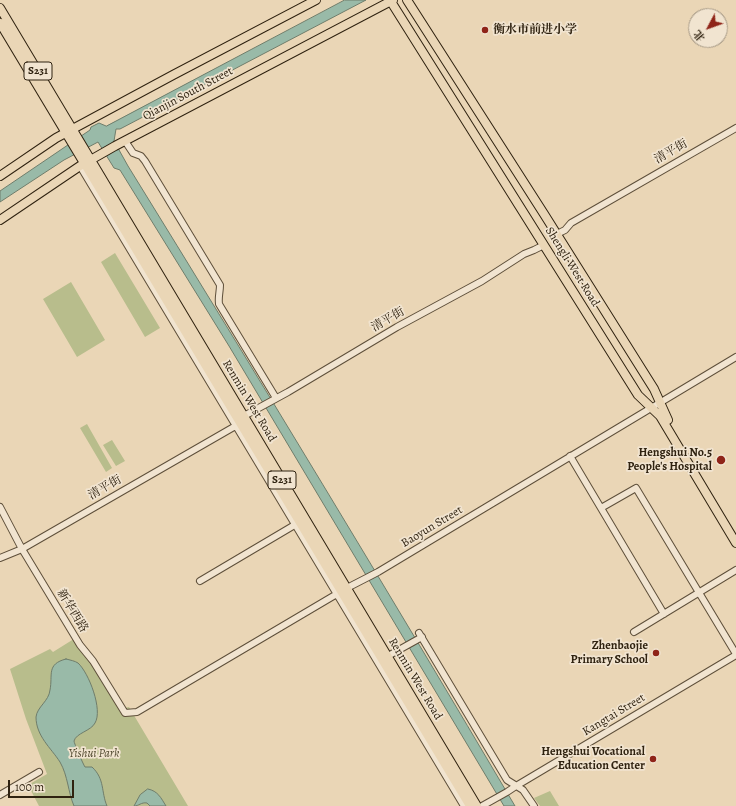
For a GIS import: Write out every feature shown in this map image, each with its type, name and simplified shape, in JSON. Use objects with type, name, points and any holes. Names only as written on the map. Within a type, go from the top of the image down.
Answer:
[{"type":"main road","name":"Qianjin South Street","points":[[0,176],[71,134],[316,0]]},
{"type":"main road","name":"Qianjin South Street","points":[[0,220],[85,160],[100,154],[391,0]]},
{"type":"main road","name":"Shengli West Road","points":[[391,0],[638,395],[660,416],[736,543]]},
{"type":"main road","name":"Shengli West Road","points":[[411,1],[654,389],[665,415],[736,532]]},
{"type":"main road","name":"Renmin West Road","points":[[0,8],[85,160],[470,806]]},
{"type":"main road","name":"Renmin West Road","points":[[0,23],[71,134]]},
{"type":"main road","name":"Renmin West Road","points":[[240,422],[298,524],[342,591],[388,656],[477,806]]},
{"type":"street","name":"清平街","points":[[557,234],[565,230],[571,223],[736,128]]},
{"type":"street","points":[[123,141],[132,153],[141,156],[145,160],[220,285],[218,298],[219,304],[275,399]]},
{"type":"street","name":"清平街","points":[[0,558],[22,549],[240,422],[261,407],[404,324],[482,281],[524,254],[544,245]]},
{"type":"street","name":"Baoyun Street","points":[[137,712],[342,591],[367,579],[736,357]]},
{"type":"street","points":[[570,456],[664,614]]},
{"type":"street","points":[[601,508],[636,488],[736,654]]},
{"type":"street","name":"新华西路","points":[[0,507],[22,549],[80,645],[93,660],[125,713],[137,712]]},
{"type":"street","points":[[200,582],[298,524]]},
{"type":"street","points":[[634,632],[736,570]]},
{"type":"street","points":[[342,591],[464,806]]},
{"type":"street","points":[[388,656],[420,636],[507,780],[523,790],[534,806]]},
{"type":"street","name":"Kangtai Street","points":[[482,806],[495,800],[736,654]]},
{"type":"street","points":[[0,795],[39,772]]},
{"type":"green space","points":[[115,253],[160,328],[145,337],[101,262]]},
{"type":"green space","points":[[71,282],[105,340],[77,357],[43,299]]},
{"type":"green space","points":[[87,424],[112,468],[106,472],[80,428]]},
{"type":"green space","points":[[112,440],[125,461],[116,466],[103,445]]},
{"type":"green space","name":"Yishui Park","points":[[77,637],[119,709],[129,707],[188,806],[39,806],[28,785],[47,774],[26,719],[10,669],[50,649],[53,652]]},
{"type":"green space","points":[[550,791],[559,806],[540,806],[534,798]]},
{"type":"shaded area","points":[[345,0],[366,0],[120,129],[116,129],[114,141],[275,405],[515,806],[504,806],[229,346],[120,170],[114,168],[98,142],[64,160],[0,202],[0,191],[90,130],[91,127],[99,123],[106,126]]},
{"type":"shaded area","points":[[66,659],[78,663],[86,675],[94,692],[97,710],[95,723],[75,738],[74,741],[85,767],[92,767],[99,776],[107,806],[74,806],[63,767],[38,730],[36,717],[38,710],[48,697],[53,667],[55,664]]},
{"type":"shaded area","points":[[148,789],[157,793],[166,806],[150,806],[145,803],[134,806],[140,795]]},
{"type":"place","name":"衡水市前进小学","points":[[485,30]]},
{"type":"place","name":"Hengshui No.5 People's Hospital","points":[[721,460]]},
{"type":"place","name":"Zhenbaojie Primary School","points":[[656,653]]},
{"type":"place","name":"Hengshui Vocational Education Center","points":[[653,759]]}]
